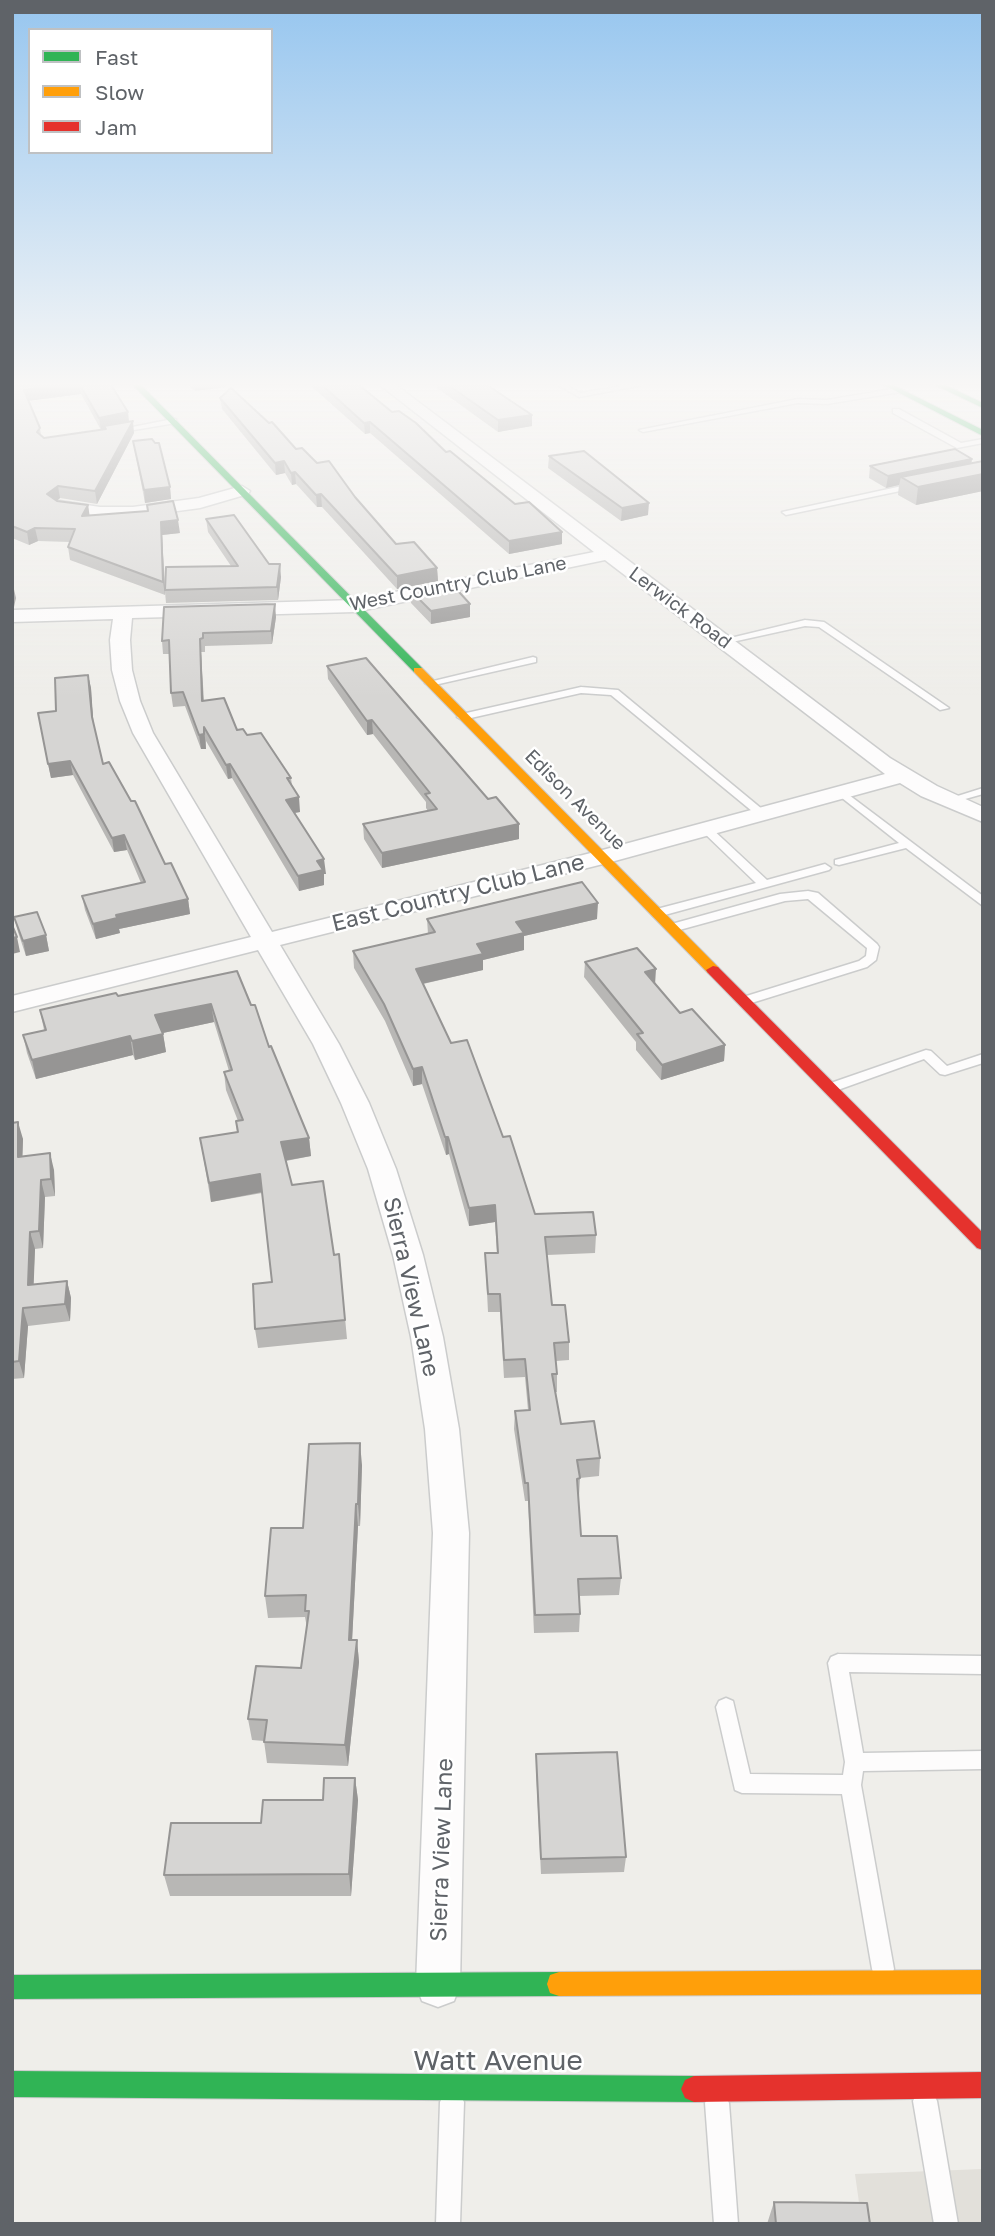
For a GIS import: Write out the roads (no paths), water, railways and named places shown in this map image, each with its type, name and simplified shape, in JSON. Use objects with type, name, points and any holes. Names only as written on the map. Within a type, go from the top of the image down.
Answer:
[{"type":"main road","name":"Edison Avenue","points":[[242,491],[983,1244]]},
{"type":"main road","points":[[12,1987],[983,1982]]},
{"type":"main road","name":"Watt Avenue","points":[[12,2084],[716,2089],[983,2085]]},
{"type":"street","name":"Lerwick Road","points":[[524,489],[901,776],[983,815]]},
{"type":"street","points":[[60,506],[100,512],[133,512],[200,503],[242,491]]},
{"type":"street","name":"West Country Club Lane","points":[[12,616],[355,606],[609,554]]},
{"type":"street","name":"Sierra View Lane","points":[[123,612],[120,640],[122,670],[130,701],[143,733],[326,1044],[355,1104],[382,1169],[408,1255],[427,1337],[442,1429],[451,1533],[438,1985]]},
{"type":"street","name":"East Country Club Lane","points":[[12,1004],[603,857],[901,776]]},
{"type":"lane","points":[[786,512],[898,489]]},
{"type":"lane","points":[[723,641],[805,623],[821,624],[944,708]]},
{"type":"lane","points":[[430,684],[533,660]]},
{"type":"lane","points":[[462,717],[581,690],[614,692],[762,814]]},
{"type":"lane","points":[[951,800],[983,791]]},
{"type":"lane","points":[[841,793],[983,902]]},
{"type":"lane","points":[[706,829],[764,884]]},
{"type":"lane","points":[[839,862],[908,844]]},
{"type":"lane","points":[[657,913],[825,867]]},
{"type":"lane","points":[[672,928],[784,897],[808,895],[814,896],[873,947],[872,957],[863,964],[745,1001]]},
{"type":"lane","points":[[830,1088],[926,1054],[945,1071],[983,1058]]},
{"type":"lane","points":[[886,1984],[851,1784],[855,1762],[838,1663],[983,1665]]},
{"type":"lane","points":[[726,1707],[741,1783],[851,1784]]},
{"type":"lane","points":[[855,1762],[983,1760]]},
{"type":"lane","points":[[923,2086],[946,2224]]},
{"type":"lane","points":[[448,2224],[452,2087]]},
{"type":"lane","points":[[716,2089],[726,2224]]}]
